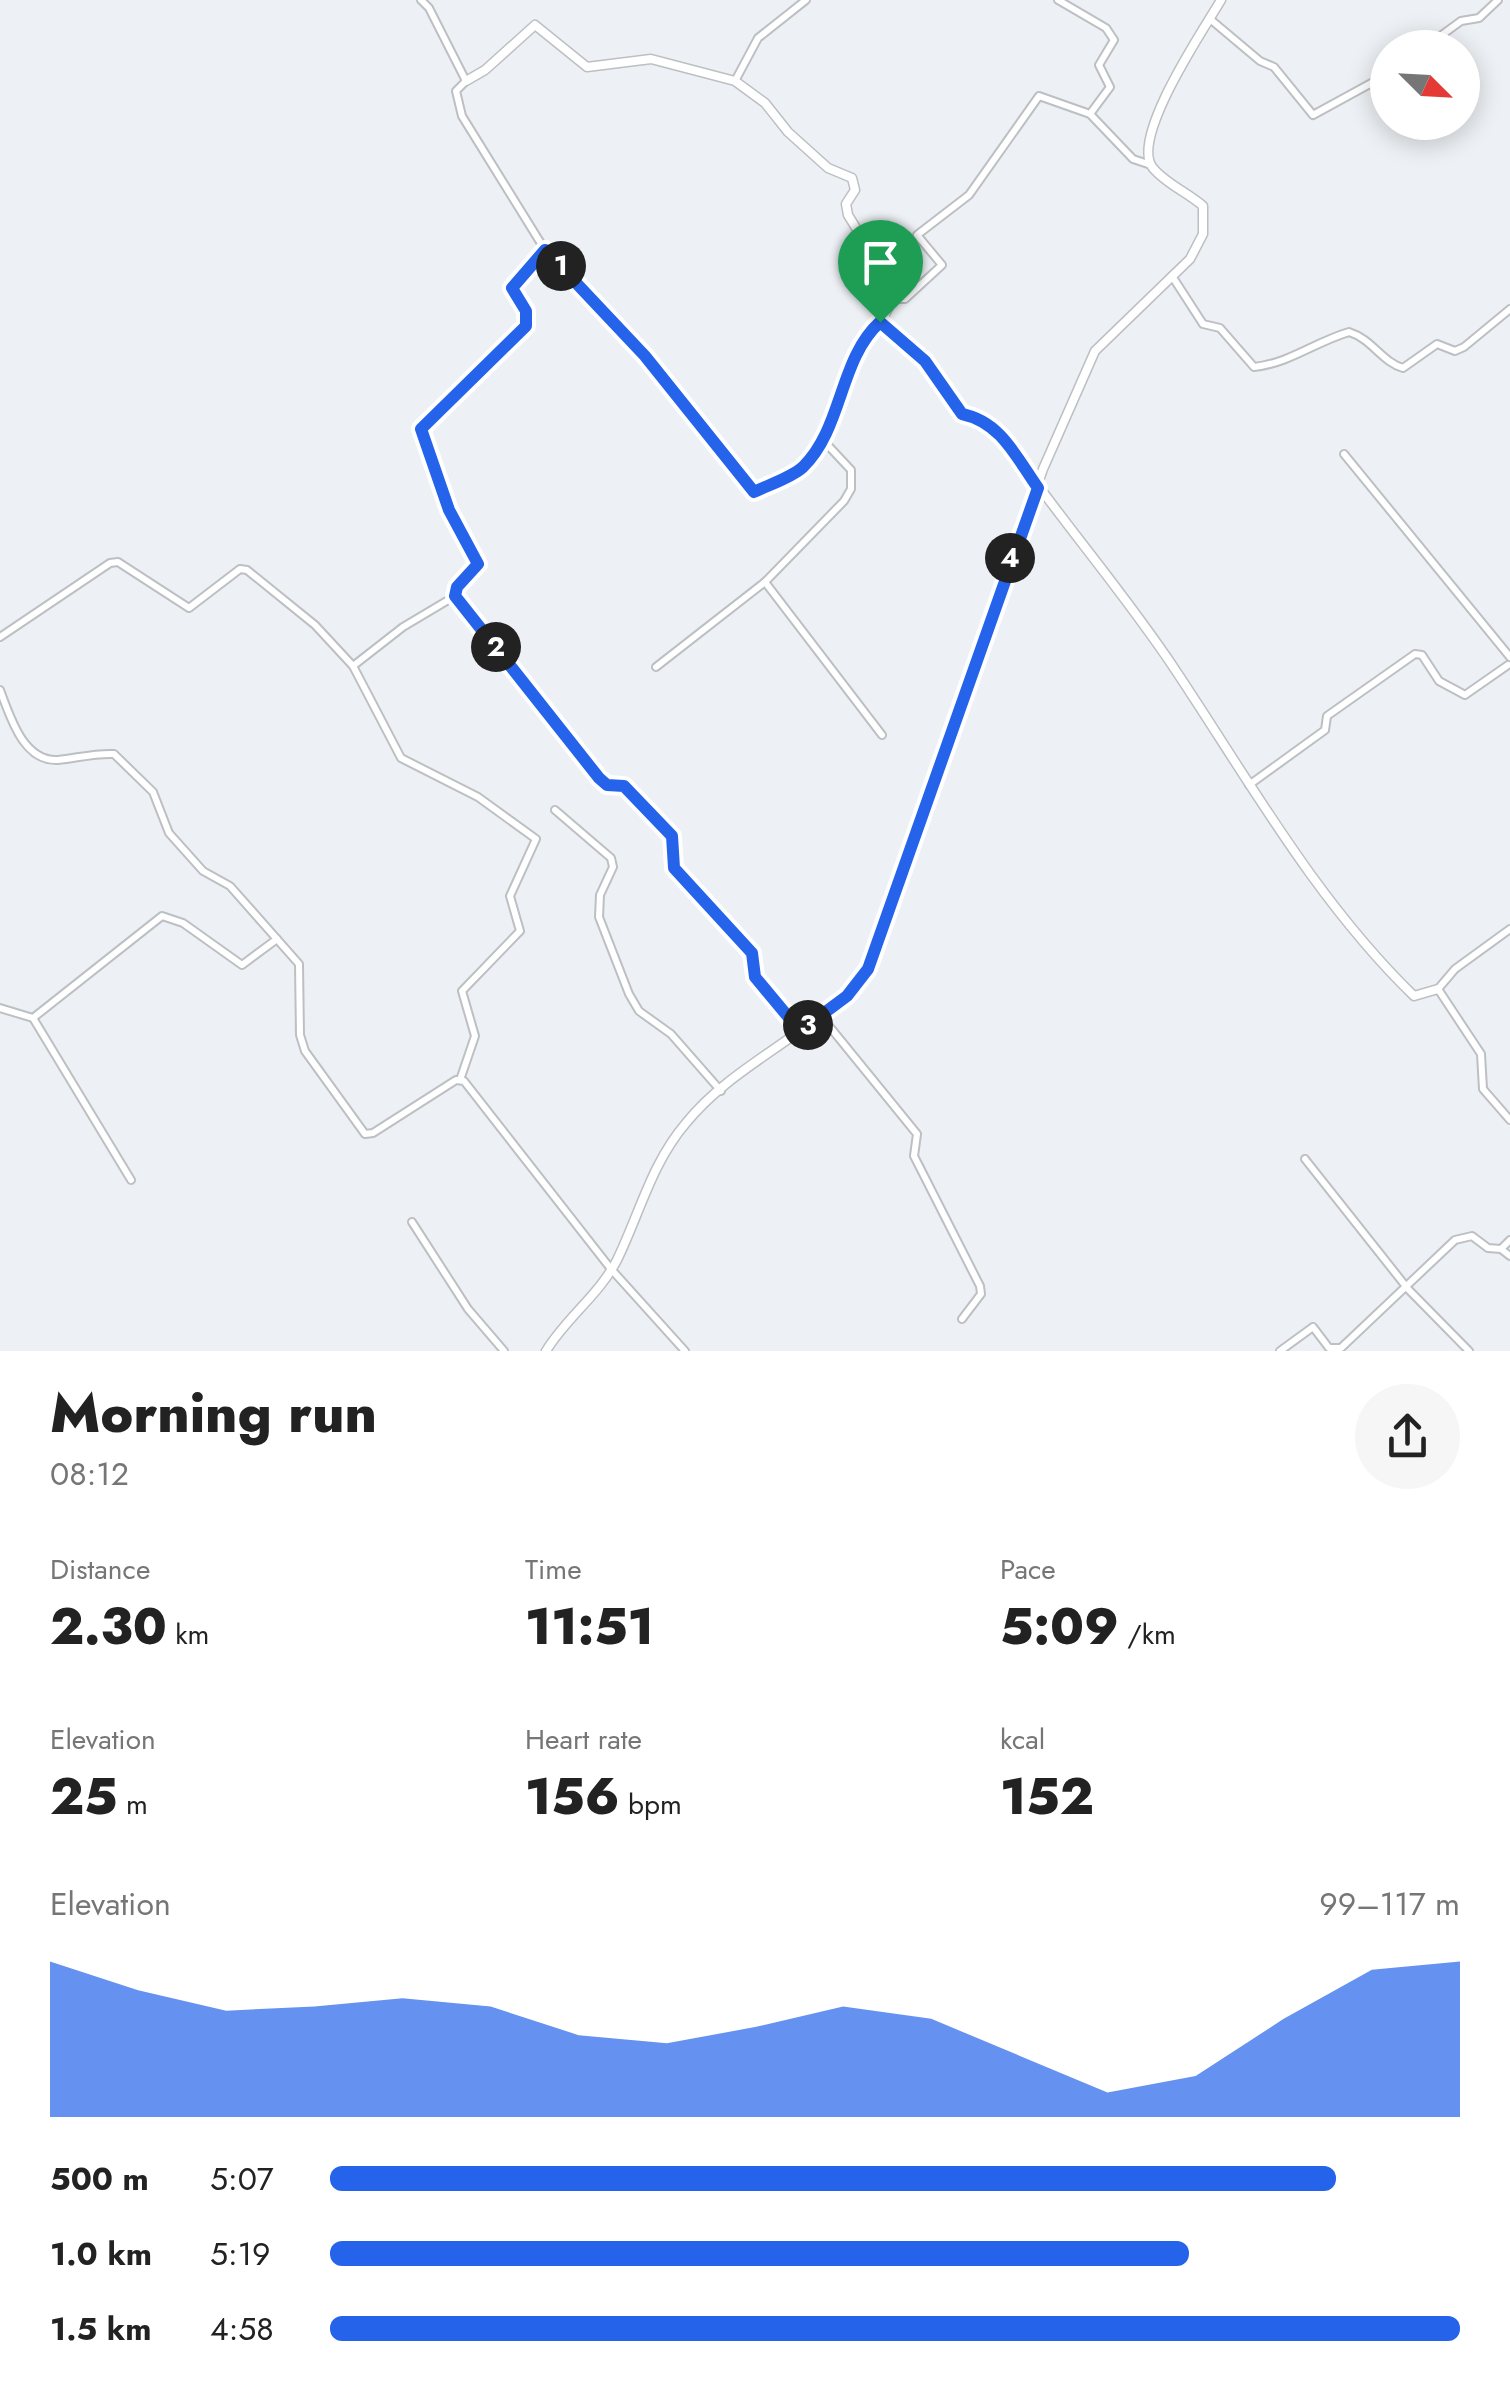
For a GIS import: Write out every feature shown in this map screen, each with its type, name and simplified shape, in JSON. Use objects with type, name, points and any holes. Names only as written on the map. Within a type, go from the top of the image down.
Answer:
[{"type":"street","points":[[420,0],[429,8],[466,81]]},
{"type":"street","points":[[736,80],[758,38],[806,0]]},
{"type":"street","points":[[1058,0],[1106,28],[1114,40],[1099,65],[1110,87],[1090,114]]},
{"type":"street","points":[[1151,165],[1152,130],[1170,87],[1221,0]]},
{"type":"street","points":[[1449,30],[1461,21],[1480,18],[1498,0]]},
{"type":"street","points":[[1210,19],[1260,61],[1274,67],[1313,115],[1370,84]]},
{"type":"street","points":[[546,1351],[611,1270],[650,1176],[686,1121],[847,996],[868,969],[1038,488],[1095,351],[1190,259],[1204,234],[1203,206],[1151,165],[1133,159],[1090,114],[1039,96],[969,195],[917,235],[942,266],[905,298],[896,299],[865,335],[822,439],[802,468],[754,492],[645,356],[545,250],[462,116],[456,91],[535,26],[587,67],[651,60],[736,80],[765,103],[788,132],[828,168],[852,178],[855,190],[846,204],[848,214],[883,269],[896,299]]},
{"type":"street","points":[[353,666],[403,627],[455,596],[457,587],[478,564],[449,510],[421,429],[526,326],[526,311],[512,288],[545,250]]},
{"type":"street","points":[[1172,276],[1203,324],[1220,328],[1254,366],[1281,364],[1301,350],[1317,348],[1350,332],[1364,337],[1394,366],[1403,368],[1437,344],[1455,351],[1464,347],[1510,309]]},
{"type":"street","points":[[880,322],[925,361],[962,414],[978,418],[1000,432],[1174,667],[1249,785],[1382,964],[1414,996],[1438,988],[1455,969],[1510,929]]},
{"type":"street","points":[[656,668],[766,582],[851,489],[851,470],[822,439]]},
{"type":"street","points":[[1249,785],[1325,730],[1327,716],[1415,654],[1422,655],[1439,681],[1465,695],[1510,663],[1344,454]]},
{"type":"street","points":[[0,638],[110,563],[118,562],[188,608],[240,569],[255,576],[315,626],[353,666],[401,758],[478,797],[536,839],[510,896],[520,931],[462,991],[475,1036],[460,1080],[372,1134],[365,1134],[306,1051],[300,1035],[300,964],[230,886],[203,871],[170,833],[153,792],[129,766],[114,754],[52,760],[33,751],[18,735],[0,690]]},
{"type":"street","points":[[766,582],[882,735]]},
{"type":"street","points":[[455,596],[599,778],[607,785],[624,786],[672,836],[674,868],[752,953],[755,977],[800,1031]]},
{"type":"street","points":[[555,810],[611,858],[599,917],[629,994],[640,1011],[671,1034],[721,1091]]},
{"type":"street","points":[[33,1018],[162,916],[183,922],[242,964],[277,939]]},
{"type":"street","points":[[1438,988],[1481,1054],[1483,1089],[1510,1120]]},
{"type":"street","points":[[0,1008],[33,1018],[130,1180]]},
{"type":"street","points":[[820,1016],[917,1134],[914,1156],[980,1286],[981,1294],[962,1319]]},
{"type":"street","points":[[460,1080],[492,1114],[611,1270],[685,1351]]},
{"type":"street","points":[[1305,1159],[1408,1289],[1469,1351]]},
{"type":"street","points":[[412,1222],[468,1309],[504,1351]]},
{"type":"street","points":[[1280,1351],[1313,1327],[1329,1348],[1342,1348],[1455,1240],[1472,1236],[1488,1248],[1501,1249],[1510,1256]]},
{"type":"street","points":[[1501,1249],[1510,1240]]},
{"type":"route","points":[[545,250],[645,356],[754,492],[802,468],[822,439],[865,335],[880,322],[925,361],[962,414],[978,418],[1000,432],[1038,488],[1016,540],[868,969],[847,996],[800,1031],[755,977],[752,953],[674,868],[672,836],[624,786],[607,785],[599,778],[455,596],[457,587],[478,564],[449,510],[421,429],[526,326],[526,311],[512,294],[512,288],[545,250]]}]
